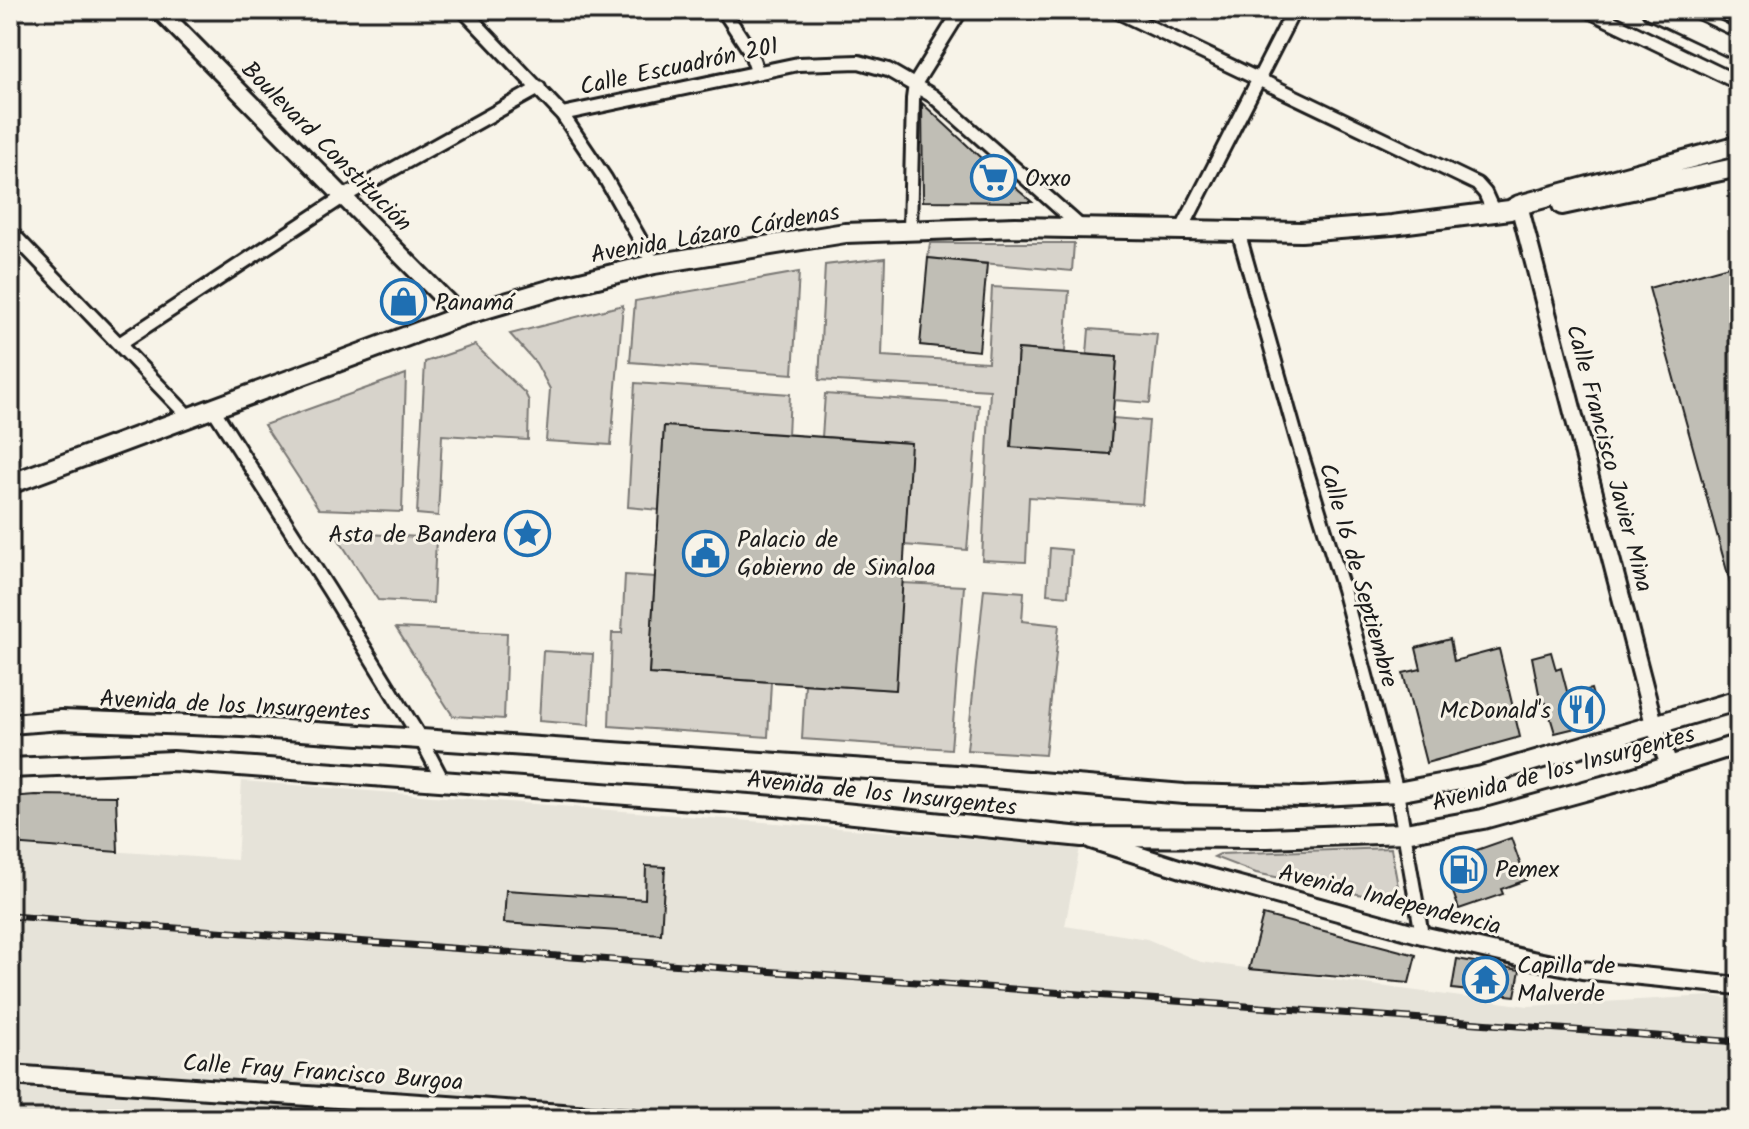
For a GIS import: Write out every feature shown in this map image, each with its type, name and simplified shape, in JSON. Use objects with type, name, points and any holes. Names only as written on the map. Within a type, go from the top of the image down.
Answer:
[{"type":"main road","points":[[1652,10],[1739,51]]},
{"type":"main road","name":"Avenida Lázaro Cárdenas","points":[[1511,210],[1739,145]]},
{"type":"main road","name":"Avenida Lázaro Cárdenas","points":[[10,484],[461,316],[654,264],[810,237],[910,231],[1015,227],[1341,230],[1511,210],[1739,167]]},
{"type":"main road","name":"Avenida de los Insurgentes","points":[[10,724],[61,720],[145,722],[956,775],[1203,795],[1302,797],[1397,792],[1482,776],[1739,700]]},
{"type":"main road","name":"Avenida de los Insurgentes","points":[[10,768],[173,761],[775,806],[1082,837],[1267,838],[1405,833],[1483,819],[1739,744]]},
{"type":"main road","name":"Calle Fray Francisco Burgoa","points":[[10,1075],[633,1119]]},
{"type":"street","points":[[10,14],[16,10]]},
{"type":"street","name":"Boulevard Constitución","points":[[159,10],[461,316]]},
{"type":"street","points":[[463,10],[562,114],[605,178],[654,264]]},
{"type":"street","points":[[723,10],[750,51],[757,71]]},
{"type":"street","points":[[910,231],[915,84],[961,10]]},
{"type":"street","name":"Calle Francisco Javier Mina","points":[[1114,10],[1477,184],[1511,210],[1654,724],[1669,765]]},
{"type":"street","points":[[1182,229],[1294,10]]},
{"type":"street","points":[[1587,10],[1739,83]]},
{"type":"street","points":[[1717,10],[1739,21]]},
{"type":"street","name":"Calle Escuadrón 201","points":[[562,114],[757,71],[812,62],[859,62],[888,70],[933,96],[1082,228]]},
{"type":"street","points":[[119,344],[343,197],[539,88]]},
{"type":"street","points":[[10,231],[188,416]]},
{"type":"street","name":"Calle 16 de Septiembre","points":[[1238,231],[1292,424],[1343,589],[1397,792],[1422,935]]},
{"type":"street","points":[[212,407],[284,516],[422,741],[442,779]]},
{"type":"street","name":"Avenida Independencia","points":[[1082,837],[1188,871],[1422,935],[1582,970],[1739,986]]},
{"type":"shaded area","points":[[930,243],[1074,243],[1072,271],[928,258]]},
{"type":"shaded area","points":[[885,258],[882,356],[988,362],[992,287],[1069,291],[1065,352],[1018,349],[1011,447],[1110,454],[1113,418],[1149,421],[1142,504],[1029,497],[1026,562],[982,560],[990,390],[819,380],[825,265]]},
{"type":"shaded area","points":[[799,272],[793,374],[630,362],[635,301]]},
{"type":"shaded area","points":[[623,305],[611,445],[546,441],[550,389],[536,363],[510,334]]},
{"type":"shaded area","points":[[1089,329],[1157,334],[1150,403],[1114,400],[1117,357],[1087,354]]},
{"type":"shaded area","points":[[475,345],[525,393],[529,401],[528,440],[442,435],[438,516],[417,514],[425,362]]},
{"type":"shaded area","points":[[406,374],[402,512],[319,509],[264,425]]},
{"type":"shaded area","points":[[635,383],[790,394],[788,435],[664,426],[659,510],[628,507]]},
{"type":"shaded area","points":[[825,394],[979,405],[967,550],[904,545],[910,443],[822,437]]},
{"type":"shaded area","points":[[334,532],[436,538],[433,603],[378,600]]},
{"type":"shaded area","points":[[1050,548],[1071,550],[1068,596],[1047,594]]},
{"type":"shaded area","points":[[625,575],[655,577],[649,674],[771,682],[768,737],[609,726],[612,633],[622,633]]},
{"type":"shaded area","points":[[902,583],[964,586],[951,749],[802,739],[805,684],[895,690]]},
{"type":"shaded area","points":[[984,589],[1024,592],[1022,621],[1059,625],[1045,755],[967,750]]},
{"type":"shaded area","points":[[396,628],[507,633],[504,719],[453,716]]},
{"type":"shaded area","points":[[543,651],[593,654],[589,725],[539,721]]},
{"type":"shaded area","points":[[242,781],[1080,847],[1065,926],[1147,939],[1201,962],[1528,1006],[1712,996],[1739,1000],[1739,1119],[10,1119],[10,844],[237,860]]},
{"type":"shaded area","points":[[1391,848],[1401,903],[1256,873],[1214,857],[1220,854]]},
{"type":"building","points":[[922,103],[983,160],[1032,202],[923,201]]},
{"type":"building","points":[[928,258],[987,264],[979,351],[920,345]]},
{"type":"building","points":[[1739,263],[1739,599],[1735,600],[1649,288]]},
{"type":"building","points":[[1018,349],[1117,357],[1110,454],[1011,447]]},
{"type":"building","name":"Palacio de Gobierno de Sinaloa","points":[[664,426],[911,443],[896,690],[649,674]]},
{"type":"building","points":[[1450,639],[1454,661],[1499,649],[1520,737],[1426,763],[1403,673],[1421,669],[1416,648]]},
{"type":"building","points":[[1551,652],[1556,670],[1561,668],[1568,695],[1591,689],[1600,722],[1555,733],[1546,703],[1541,704],[1532,657]]},
{"type":"building","points":[[116,796],[118,852],[10,844],[10,797]]},
{"type":"building","points":[[1511,838],[1526,880],[1501,889],[1503,894],[1459,909],[1453,892],[1461,889],[1451,859]]},
{"type":"building","points":[[646,866],[665,867],[661,934],[504,923],[506,890],[645,899]]},
{"type":"building","points":[[1263,915],[1416,955],[1409,983],[1249,969]]},
{"type":"building","name":"Capilla de Malverde","points":[[1457,959],[1520,970],[1515,996],[1452,989]]},
{"type":"railway","points":[[10,916],[1739,1042]]},
{"type":"place","name":"Oxxo","points":[[994,178]]},
{"type":"place","name":"Panamá","points":[[404,302]]},
{"type":"place","name":"Asta de Bandera","points":[[528,534]]},
{"type":"place","name":"Palacio de Gobierno de Sinaloa","points":[[706,553]]},
{"type":"place","name":"McDonald's","points":[[1582,710]]},
{"type":"place","name":"Pemex","points":[[1464,869]]},
{"type":"place","name":"Capilla de Malverde","points":[[1486,979]]}]
